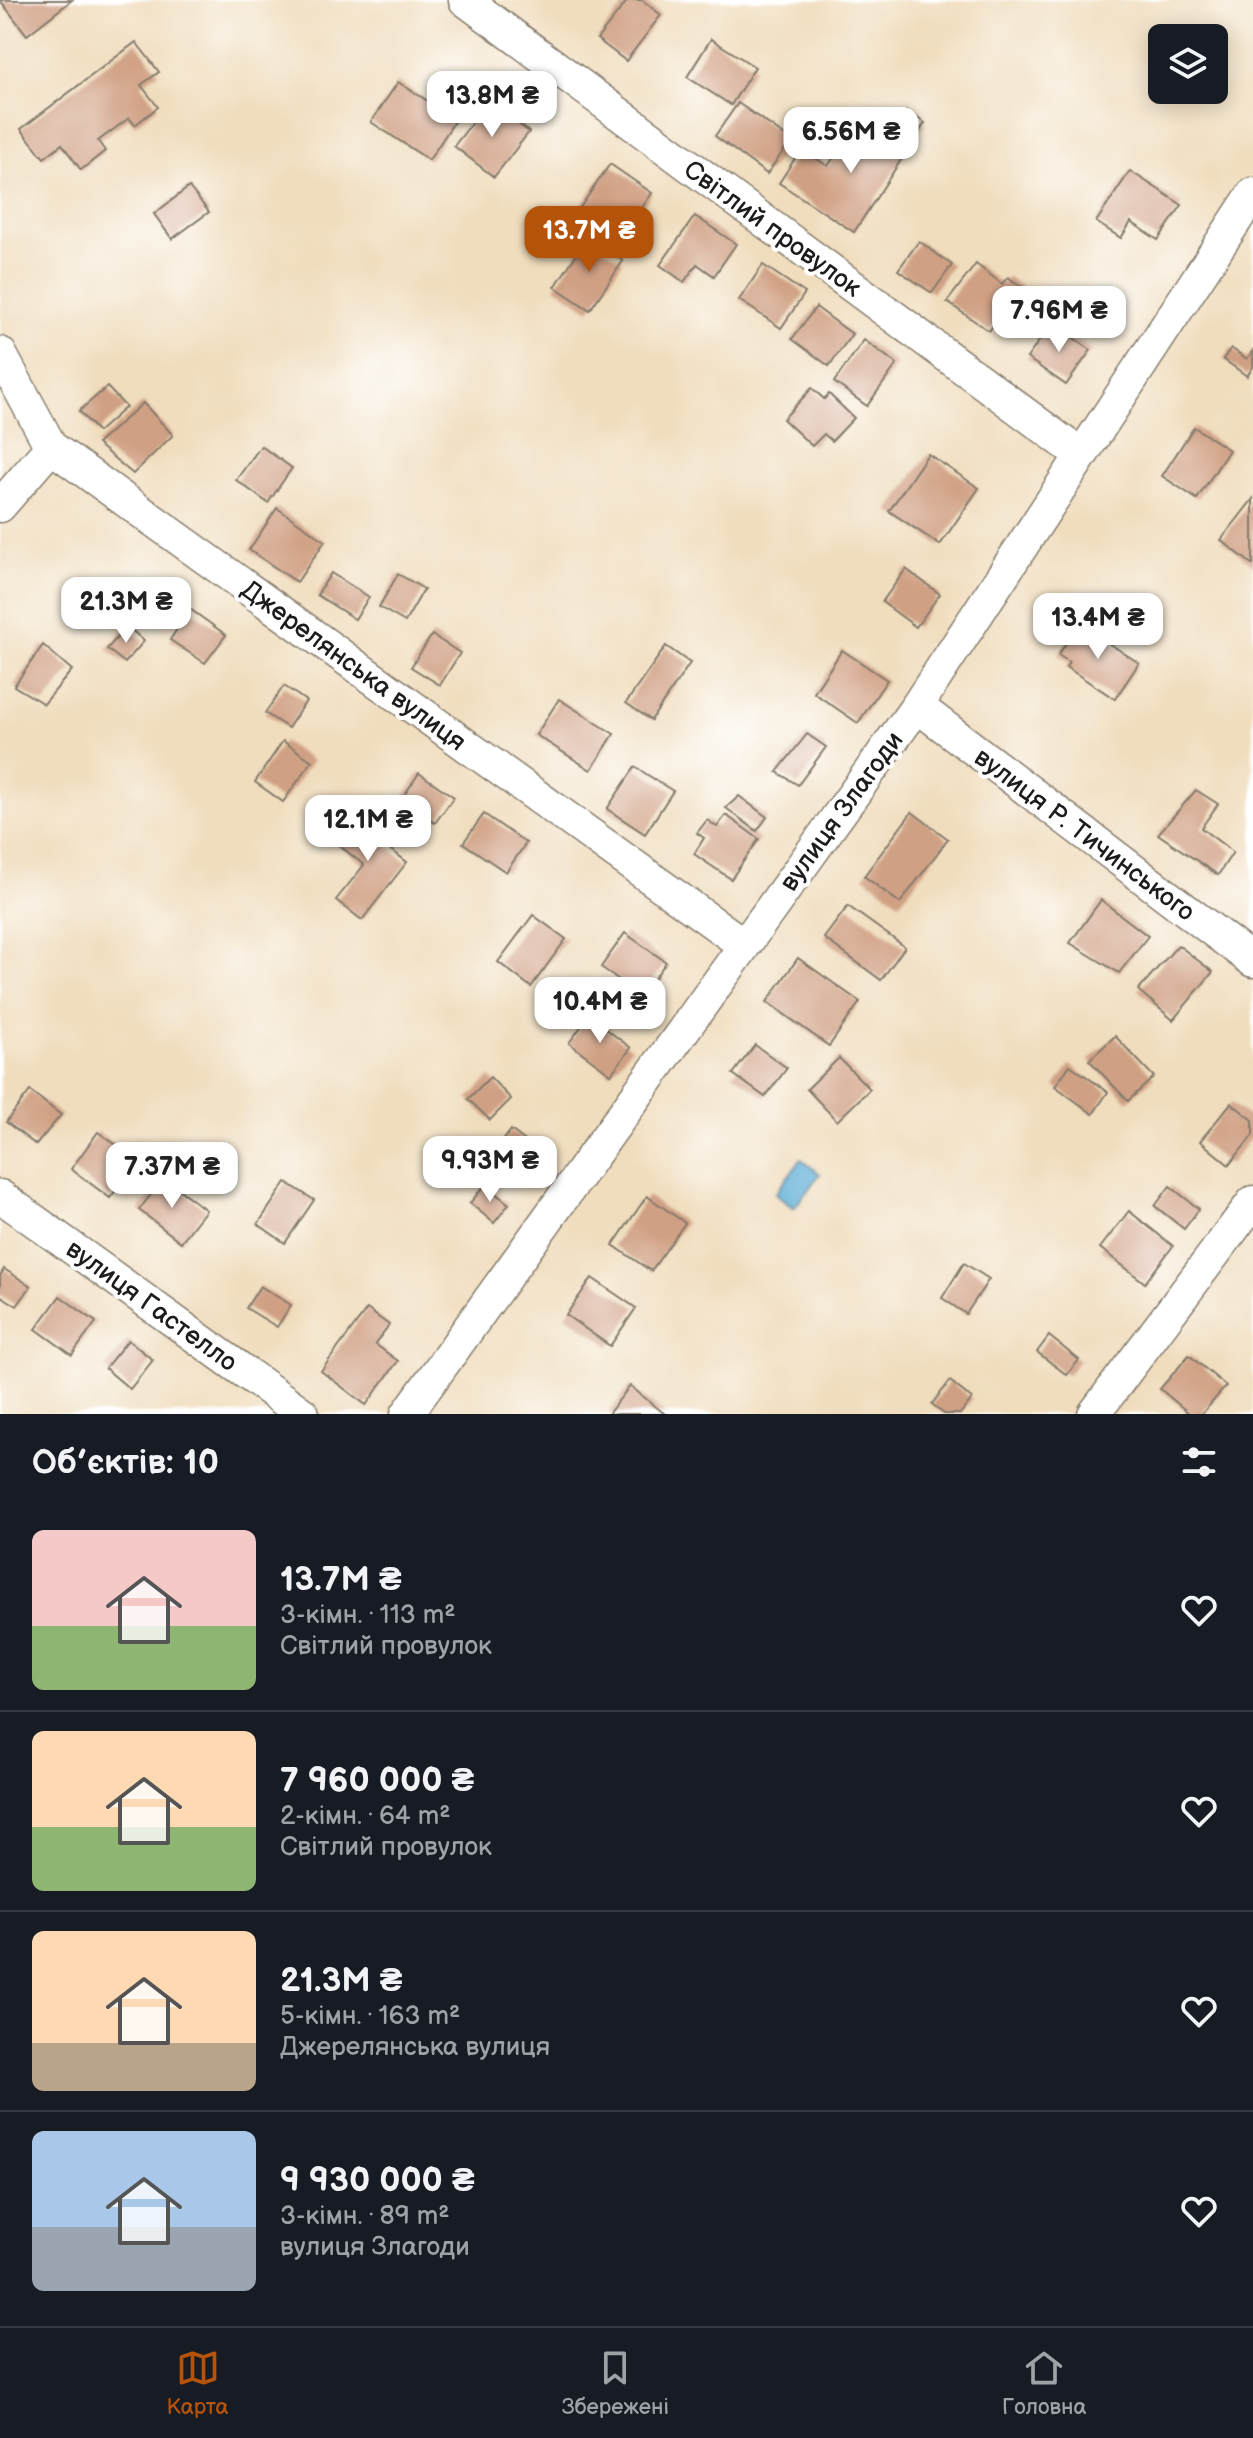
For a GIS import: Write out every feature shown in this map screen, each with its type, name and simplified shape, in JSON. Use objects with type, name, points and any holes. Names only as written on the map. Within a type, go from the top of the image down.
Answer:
[{"type":"street","name":"Світлий провулок","points":[[465,0],[1081,455]]},
{"type":"street","name":"вулиця Злагоди","points":[[407,1414],[917,706],[1253,194]]},
{"type":"street","name":"Джерелянська вулиця","points":[[0,353],[51,447],[744,945]]},
{"type":"street","points":[[0,506],[51,447]]},
{"type":"street","name":"вулиця Р. Тичинського","points":[[917,706],[1253,961]]},
{"type":"street","name":"вулиця Гастелло","points":[[0,1196],[303,1414]]},
{"type":"street","points":[[1094,1414],[1253,1202]]},
{"type":"water","points":[[801,1159],[820,1174],[794,1208],[775,1194]]},
{"type":"building","points":[[0,0],[72,0],[27,35]]},
{"type":"building","points":[[628,0],[642,0],[661,15],[626,61],[597,39]]},
{"type":"building","points":[[711,39],[755,67],[731,105],[687,77]]},
{"type":"building","points":[[136,42],[159,72],[141,85],[158,107],[135,125],[129,118],[98,141],[105,151],[81,170],[62,144],[44,158],[21,129]]},
{"type":"building","points":[[398,82],[456,119],[429,160],[371,122]]},
{"type":"building","points":[[489,101],[529,132],[494,177],[454,146]]},
{"type":"building","points":[[738,103],[791,140],[767,174],[715,136]]},
{"type":"building","points":[[906,111],[925,123],[854,232],[779,183],[801,149],[828,166],[847,138],[875,157]]},
{"type":"building","points":[[610,164],[652,193],[621,238],[579,209]]},
{"type":"building","points":[[1130,171],[1182,205],[1158,240],[1131,222],[1121,238],[1096,222]]},
{"type":"building","points":[[189,187],[209,212],[172,239],[154,214]]},
{"type":"building","points":[[695,216],[736,244],[714,276],[697,264],[684,282],[660,265]]},
{"type":"building","points":[[587,238],[623,261],[590,310],[555,287]]},
{"type":"building","points":[[919,241],[952,265],[932,293],[898,270]]},
{"type":"building","points":[[976,264],[1002,284],[1008,277],[1022,287],[989,331],[947,302]]},
{"type":"building","points":[[763,265],[805,293],[781,328],[739,300]]},
{"type":"building","points":[[816,307],[852,334],[829,366],[792,339]]},
{"type":"building","points":[[1052,323],[1091,350],[1066,385],[1027,358]]},
{"type":"building","points":[[864,340],[897,364],[867,406],[834,382]]},
{"type":"building","points":[[1231,348],[1247,359],[1253,350],[1253,367],[1247,376],[1223,359]]},
{"type":"building","points":[[107,387],[126,407],[98,432],[79,411]]},
{"type":"building","points":[[812,388],[824,399],[829,394],[854,418],[832,441],[824,434],[812,446],[783,419]]},
{"type":"building","points":[[143,403],[173,435],[133,474],[97,444]]},
{"type":"building","points":[[1194,427],[1229,450],[1197,499],[1162,476]]},
{"type":"building","points":[[261,446],[292,468],[268,503],[236,480]]},
{"type":"building","points":[[928,454],[979,488],[940,545],[889,511]]},
{"type":"building","points":[[1253,499],[1253,565],[1221,540]]},
{"type":"building","points":[[277,508],[325,541],[297,582],[249,550]]},
{"type":"building","points":[[906,569],[940,594],[916,627],[882,602]]},
{"type":"building","points":[[331,573],[369,597],[355,619],[317,595]]},
{"type":"building","points":[[398,574],[424,589],[405,622],[379,607]]},
{"type":"building","points":[[190,609],[226,635],[205,663],[170,640]]},
{"type":"building","points":[[1079,624],[1139,663],[1115,699],[1066,667],[1069,662],[1058,655]]},
{"type":"building","points":[[127,626],[144,641],[125,663],[107,649]]},
{"type":"building","points":[[432,635],[460,653],[440,685],[411,667]]},
{"type":"building","points":[[43,645],[72,670],[44,704],[14,686]]},
{"type":"building","points":[[666,646],[690,663],[651,720],[626,703]]},
{"type":"building","points":[[842,650],[887,680],[858,723],[814,693]]},
{"type":"building","points":[[284,686],[306,701],[288,728],[265,713]]},
{"type":"building","points":[[559,699],[614,734],[591,770],[536,735]]},
{"type":"building","points":[[807,734],[826,747],[798,785],[777,772]]},
{"type":"building","points":[[283,741],[312,761],[283,802],[255,782]]},
{"type":"building","points":[[635,767],[673,791],[645,834],[607,809]]},
{"type":"building","points":[[419,773],[454,797],[435,823],[401,800]]},
{"type":"building","points":[[1196,790],[1218,804],[1201,828],[1233,852],[1218,875],[1158,834]]},
{"type":"building","points":[[739,796],[767,817],[757,831],[726,808]]},
{"type":"building","points":[[364,807],[390,827],[379,841],[407,862],[362,920],[336,900],[364,865],[336,843]]},
{"type":"building","points":[[912,812],[948,839],[900,903],[864,876]]},
{"type":"building","points":[[484,814],[526,843],[506,872],[463,843]]},
{"type":"building","points":[[726,815],[759,839],[731,879],[694,854],[704,838],[697,833],[707,820],[717,827]]},
{"type":"building","points":[[1101,900],[1148,936],[1119,973],[1070,943]]},
{"type":"building","points":[[848,906],[905,947],[881,980],[824,938]]},
{"type":"building","points":[[533,915],[566,939],[531,987],[498,962]]},
{"type":"building","points":[[625,933],[666,962],[642,996],[601,967]]},
{"type":"building","points":[[1178,945],[1213,972],[1173,1020],[1138,990]]},
{"type":"building","points":[[798,958],[860,1002],[829,1046],[767,1002]]},
{"type":"building","points":[[589,1016],[631,1048],[611,1074],[569,1043]]},
{"type":"building","points":[[1115,1036],[1154,1077],[1128,1101],[1089,1060]]},
{"type":"building","points":[[755,1045],[787,1068],[765,1097],[733,1074]]},
{"type":"building","points":[[839,1058],[870,1089],[837,1121],[807,1089]]},
{"type":"building","points":[[1070,1065],[1108,1092],[1093,1114],[1055,1086]]},
{"type":"building","points":[[490,1077],[511,1099],[490,1120],[468,1099]]},
{"type":"building","points":[[30,1091],[61,1115],[36,1145],[6,1122]]},
{"type":"building","points":[[1231,1103],[1253,1120],[1253,1135],[1229,1165],[1200,1141]]},
{"type":"building","points":[[511,1130],[546,1157],[532,1175],[497,1149]]},
{"type":"building","points":[[98,1132],[138,1160],[110,1198],[71,1169]]},
{"type":"building","points":[[164,1178],[206,1210],[181,1242],[139,1210]]},
{"type":"building","points":[[286,1182],[314,1200],[285,1243],[258,1224]]},
{"type":"building","points":[[485,1185],[509,1204],[494,1223],[470,1203]]},
{"type":"building","points":[[1170,1186],[1199,1209],[1184,1229],[1155,1206]]},
{"type":"building","points":[[647,1196],[685,1223],[651,1271],[613,1245]]},
{"type":"building","points":[[1129,1211],[1173,1246],[1145,1283],[1100,1248]]},
{"type":"building","points":[[964,1263],[989,1279],[966,1314],[942,1298]]},
{"type":"building","points":[[4,1269],[31,1286],[17,1306],[0,1295],[0,1276]]},
{"type":"building","points":[[592,1278],[636,1308],[610,1346],[566,1315]]},
{"type":"building","points":[[260,1286],[291,1305],[277,1327],[246,1308]]},
{"type":"building","points":[[60,1296],[96,1322],[72,1355],[36,1329]]},
{"type":"building","points":[[367,1309],[389,1325],[375,1344],[398,1361],[366,1405],[321,1371]]},
{"type":"building","points":[[1049,1336],[1079,1360],[1067,1375],[1037,1352]]},
{"type":"building","points":[[128,1340],[153,1360],[130,1389],[105,1368]]},
{"type":"building","points":[[1189,1355],[1226,1386],[1202,1414],[1190,1414],[1160,1389]]},
{"type":"building","points":[[950,1381],[972,1399],[960,1414],[944,1414],[932,1404]]},
{"type":"building","points":[[630,1386],[665,1414],[608,1414]]}]
